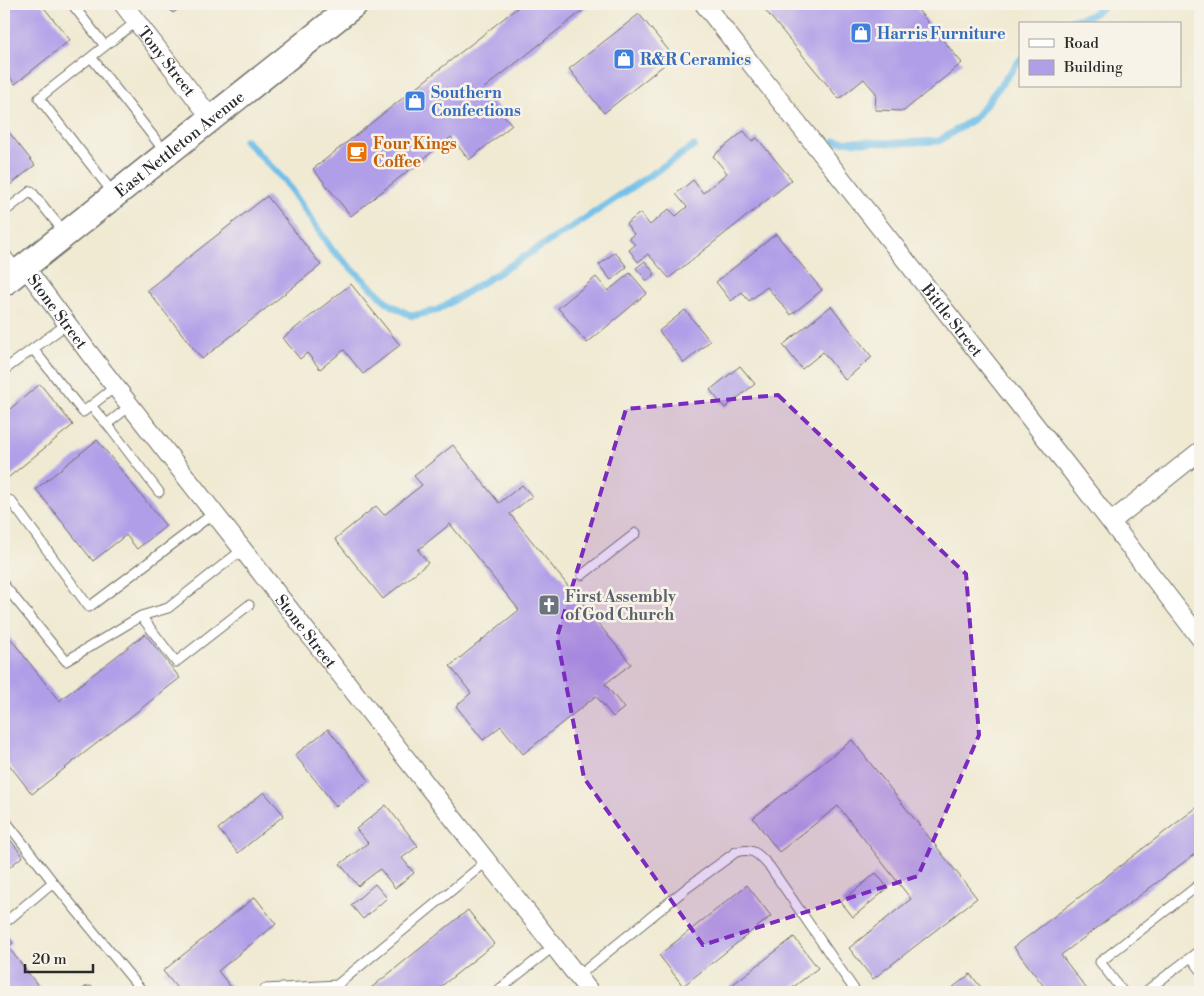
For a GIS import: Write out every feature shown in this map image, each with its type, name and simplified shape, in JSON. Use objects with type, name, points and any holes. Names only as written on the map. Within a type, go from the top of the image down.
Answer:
[{"type":"main road","name":"East Nettleton Avenue","points":[[16,274],[355,4]]},
{"type":"street","name":"Tony Street","points":[[124,4],[211,118]]},
{"type":"street","name":"Bittle Street","points":[[704,4],[1200,638]]},
{"type":"street","name":"Stone Street","points":[[16,274],[67,324],[242,550],[590,992]]},
{"type":"street","points":[[1111,522],[1200,451]]},
{"type":"lane","points":[[72,4],[105,46]]},
{"type":"lane","points":[[114,195],[39,98],[137,21]]},
{"type":"lane","points":[[91,57],[167,154]]},
{"type":"lane","points":[[4,212],[31,191],[66,234]]},
{"type":"lane","points":[[4,252],[16,274]]},
{"type":"lane","points":[[4,370],[67,324]]},
{"type":"lane","points":[[33,349],[83,412],[115,387]]},
{"type":"lane","points":[[91,406],[159,492]]},
{"type":"lane","points":[[107,424],[130,406]]},
{"type":"lane","points":[[4,498],[11,501],[89,607],[214,513]]},
{"type":"lane","points":[[582,576],[636,533]]},
{"type":"lane","points":[[4,585],[66,661],[141,616],[168,608],[242,550]]},
{"type":"lane","points":[[141,616],[176,662],[250,605]]},
{"type":"lane","points":[[4,818],[53,882],[143,992]]},
{"type":"lane","points":[[578,976],[688,887],[736,852],[744,849],[754,851],[770,867],[856,992]]},
{"type":"lane","points":[[265,989],[337,985],[487,861]]},
{"type":"lane","points":[[8,920],[53,882]]},
{"type":"lane","points":[[1123,992],[1100,962],[1200,884]]},
{"type":"lane","points":[[496,992],[554,946]]},
{"type":"lane","points":[[1145,992],[1200,950]]},
{"type":"lane","points":[[1191,957],[1200,969]]},
{"type":"highlighted area","points":[[778,395],[966,574],[979,735],[918,876],[703,945],[584,778],[557,637],[626,409]]},
{"type":"building","points":[[8,4],[41,4],[70,40],[15,84],[4,70],[4,7]]},
{"type":"building","points":[[165,4],[185,4],[173,13]]},
{"type":"building","points":[[522,4],[591,4],[483,89],[512,125],[469,160],[451,137],[351,216],[313,169]]},
{"type":"building","name":"Harris Furniture","points":[[760,4],[913,4],[962,63],[904,111],[875,110],[876,93],[864,79],[839,99]]},
{"type":"building","points":[[639,14],[674,57],[604,113],[569,69]]},
{"type":"building","points":[[4,126],[35,165],[4,190]]},
{"type":"building","points":[[744,131],[752,141],[757,138],[792,180],[669,278],[648,254],[638,262],[629,250],[635,245],[629,238],[634,234],[626,224],[640,213],[650,225],[669,209],[676,216],[687,207],[676,194],[693,180],[703,193],[727,173],[713,156]]},
{"type":"building","points":[[267,196],[321,265],[202,359],[147,290]]},
{"type":"building","points":[[776,234],[822,290],[791,315],[767,287],[749,301],[742,292],[731,301],[716,282]]},
{"type":"building","points":[[615,252],[627,267],[611,280],[599,265]]},
{"type":"building","points":[[645,261],[655,274],[647,281],[636,268]]},
{"type":"building","points":[[630,273],[647,293],[587,343],[558,308],[596,277],[608,291]]},
{"type":"building","points":[[351,284],[400,345],[363,374],[344,350],[320,369],[307,353],[300,359],[283,338]]},
{"type":"building","points":[[831,306],[872,357],[845,380],[823,352],[802,369],[783,345]]},
{"type":"building","points":[[685,310],[710,341],[684,363],[659,331]]},
{"type":"building","points":[[740,366],[755,384],[725,408],[710,390]]},
{"type":"building","points":[[40,384],[73,425],[4,481],[4,414]]},
{"type":"building","points":[[97,440],[166,526],[137,549],[126,535],[93,561],[36,489]]},
{"type":"building","name":"First Assembly of God Church","points":[[453,445],[499,503],[522,485],[532,496],[510,514],[631,664],[605,684],[624,708],[613,717],[596,696],[523,754],[501,726],[483,740],[456,706],[471,693],[450,666],[519,610],[450,524],[418,550],[428,563],[383,599],[335,539],[376,506],[384,515],[422,485],[414,476]]},
{"type":"building","points":[[4,630],[59,701],[145,634],[180,678],[32,794],[4,758]]},
{"type":"building","points":[[328,729],[369,780],[336,806],[295,755]]},
{"type":"building","points":[[852,740],[977,898],[873,979],[849,948],[911,899],[838,806],[779,852],[753,818]]},
{"type":"building","points":[[264,792],[284,815],[238,853],[218,829]]},
{"type":"building","points":[[386,805],[418,846],[402,858],[414,873],[395,888],[380,869],[358,886],[340,864],[368,843],[356,829]]},
{"type":"building","points":[[1200,805],[1200,850],[1061,955],[1089,992],[1048,992],[1014,947]]},
{"type":"building","points":[[4,832],[23,856],[4,872]]},
{"type":"building","points":[[876,873],[888,888],[853,917],[841,902]]},
{"type":"building","points":[[375,884],[387,898],[363,919],[351,905]]},
{"type":"building","points":[[747,885],[771,916],[683,986],[659,955]]},
{"type":"building","points":[[255,897],[276,924],[218,971],[235,992],[180,992],[163,971]]},
{"type":"building","points":[[468,910],[494,944],[434,992],[366,992]]},
{"type":"building","points":[[4,931],[13,943],[8,947],[43,992],[4,992]]},
{"type":"building","points":[[794,937],[818,968],[787,992],[723,992]]},
{"type":"building","points":[[970,974],[985,992],[947,992]]},
{"type":"waterway","points":[[1064,22],[1089,16],[1107,4]]},
{"type":"waterway","points":[[835,141],[896,143],[939,141],[975,118],[1019,61]]},
{"type":"waterway","points":[[245,140],[285,181],[332,250],[389,304],[412,316],[438,310],[577,224],[694,146]]},
{"type":"place","name":"Harris Furniture","points":[[861,33]]},
{"type":"place","name":"R&R Ceramics","points":[[624,59]]},
{"type":"place","name":"Southern Confections","points":[[415,101]]},
{"type":"place","name":"Four Kings Coffee","points":[[357,152]]},
{"type":"place","name":"First Assembly of God Church","points":[[549,605]]}]
